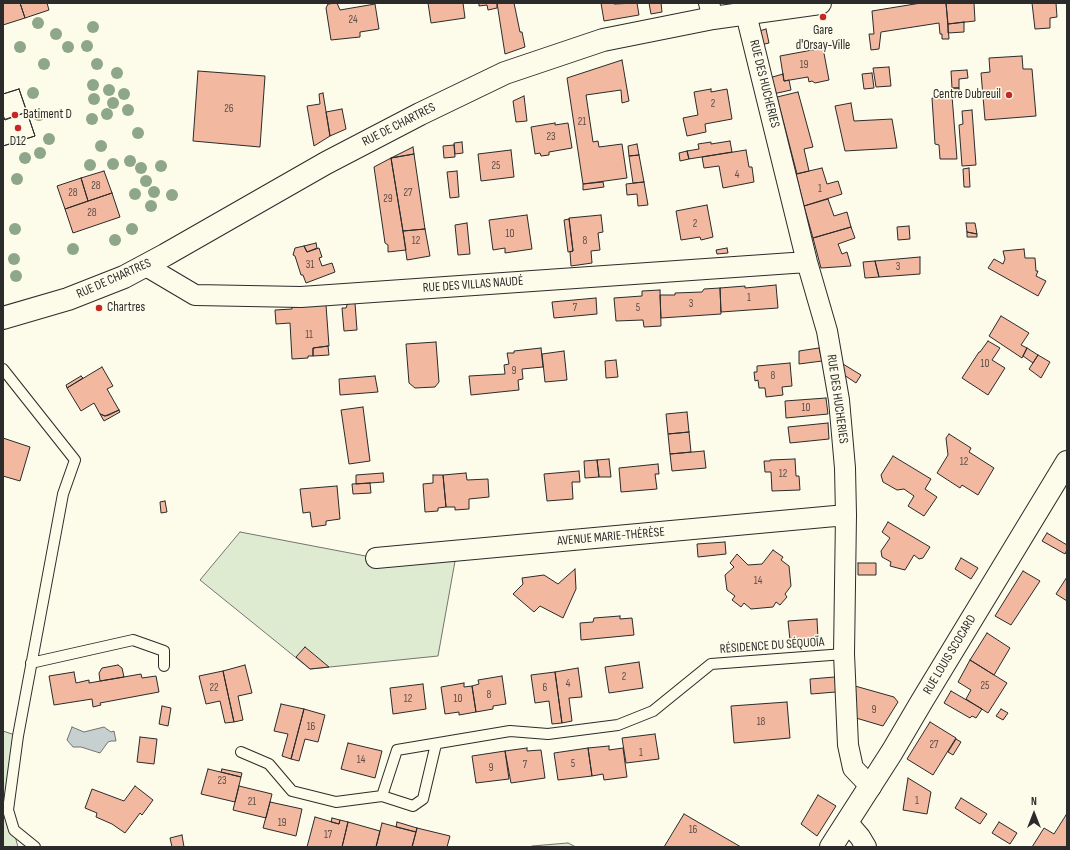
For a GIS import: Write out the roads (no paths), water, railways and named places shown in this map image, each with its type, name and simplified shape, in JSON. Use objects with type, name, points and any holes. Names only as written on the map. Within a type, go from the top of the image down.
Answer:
[{"type":"main road","name":"RUE DE CHARTRES","points":[[3,318],[68,300],[124,277],[146,266],[326,163],[420,114],[506,73],[604,40],[711,11],[746,14],[820,3]]},
{"type":"main road","name":"RUE LOUIS SCOCARD","points":[[831,847],[848,823],[1067,462]]},
{"type":"street","name":"RUE DES HUCHERIES","points":[[746,14],[807,262],[827,331],[839,400],[845,468],[846,516],[844,654],[848,746],[853,768],[870,787]]},
{"type":"street","name":"RUE DES VILLAS NAUDÉ","points":[[146,266],[195,295],[301,296],[807,262]]},
{"type":"street","name":"AVENUE MARIE-THÉRÈSE","points":[[376,558],[846,516]]},
{"type":"street","points":[[848,823],[866,847]]},
{"type":"lane","points":[[3,369],[76,460],[63,494],[18,736],[8,810],[14,830],[35,847]]},
{"type":"lane","points":[[32,663],[133,640],[164,651],[164,666]]},
{"type":"lane","name":"RÉSIDENCE DU SÉQUOÏA","points":[[382,796],[397,750],[510,732],[548,734],[618,724],[653,711],[712,664],[844,654]]},
{"type":"lane","points":[[241,752],[269,764],[292,791],[336,802],[382,796],[413,806],[423,799],[436,744]]},
{"type":"place","name":"Gare d'Orsay-Ville","points":[[823,17]]},
{"type":"place","name":"Centre Dubreuil","points":[[1009,95]]},
{"type":"place","name":"Batiment D","points":[[15,115]]},
{"type":"place","name":"D12","points":[[18,128]]},
{"type":"place","name":"Chartres","points":[[99,308]]}]
